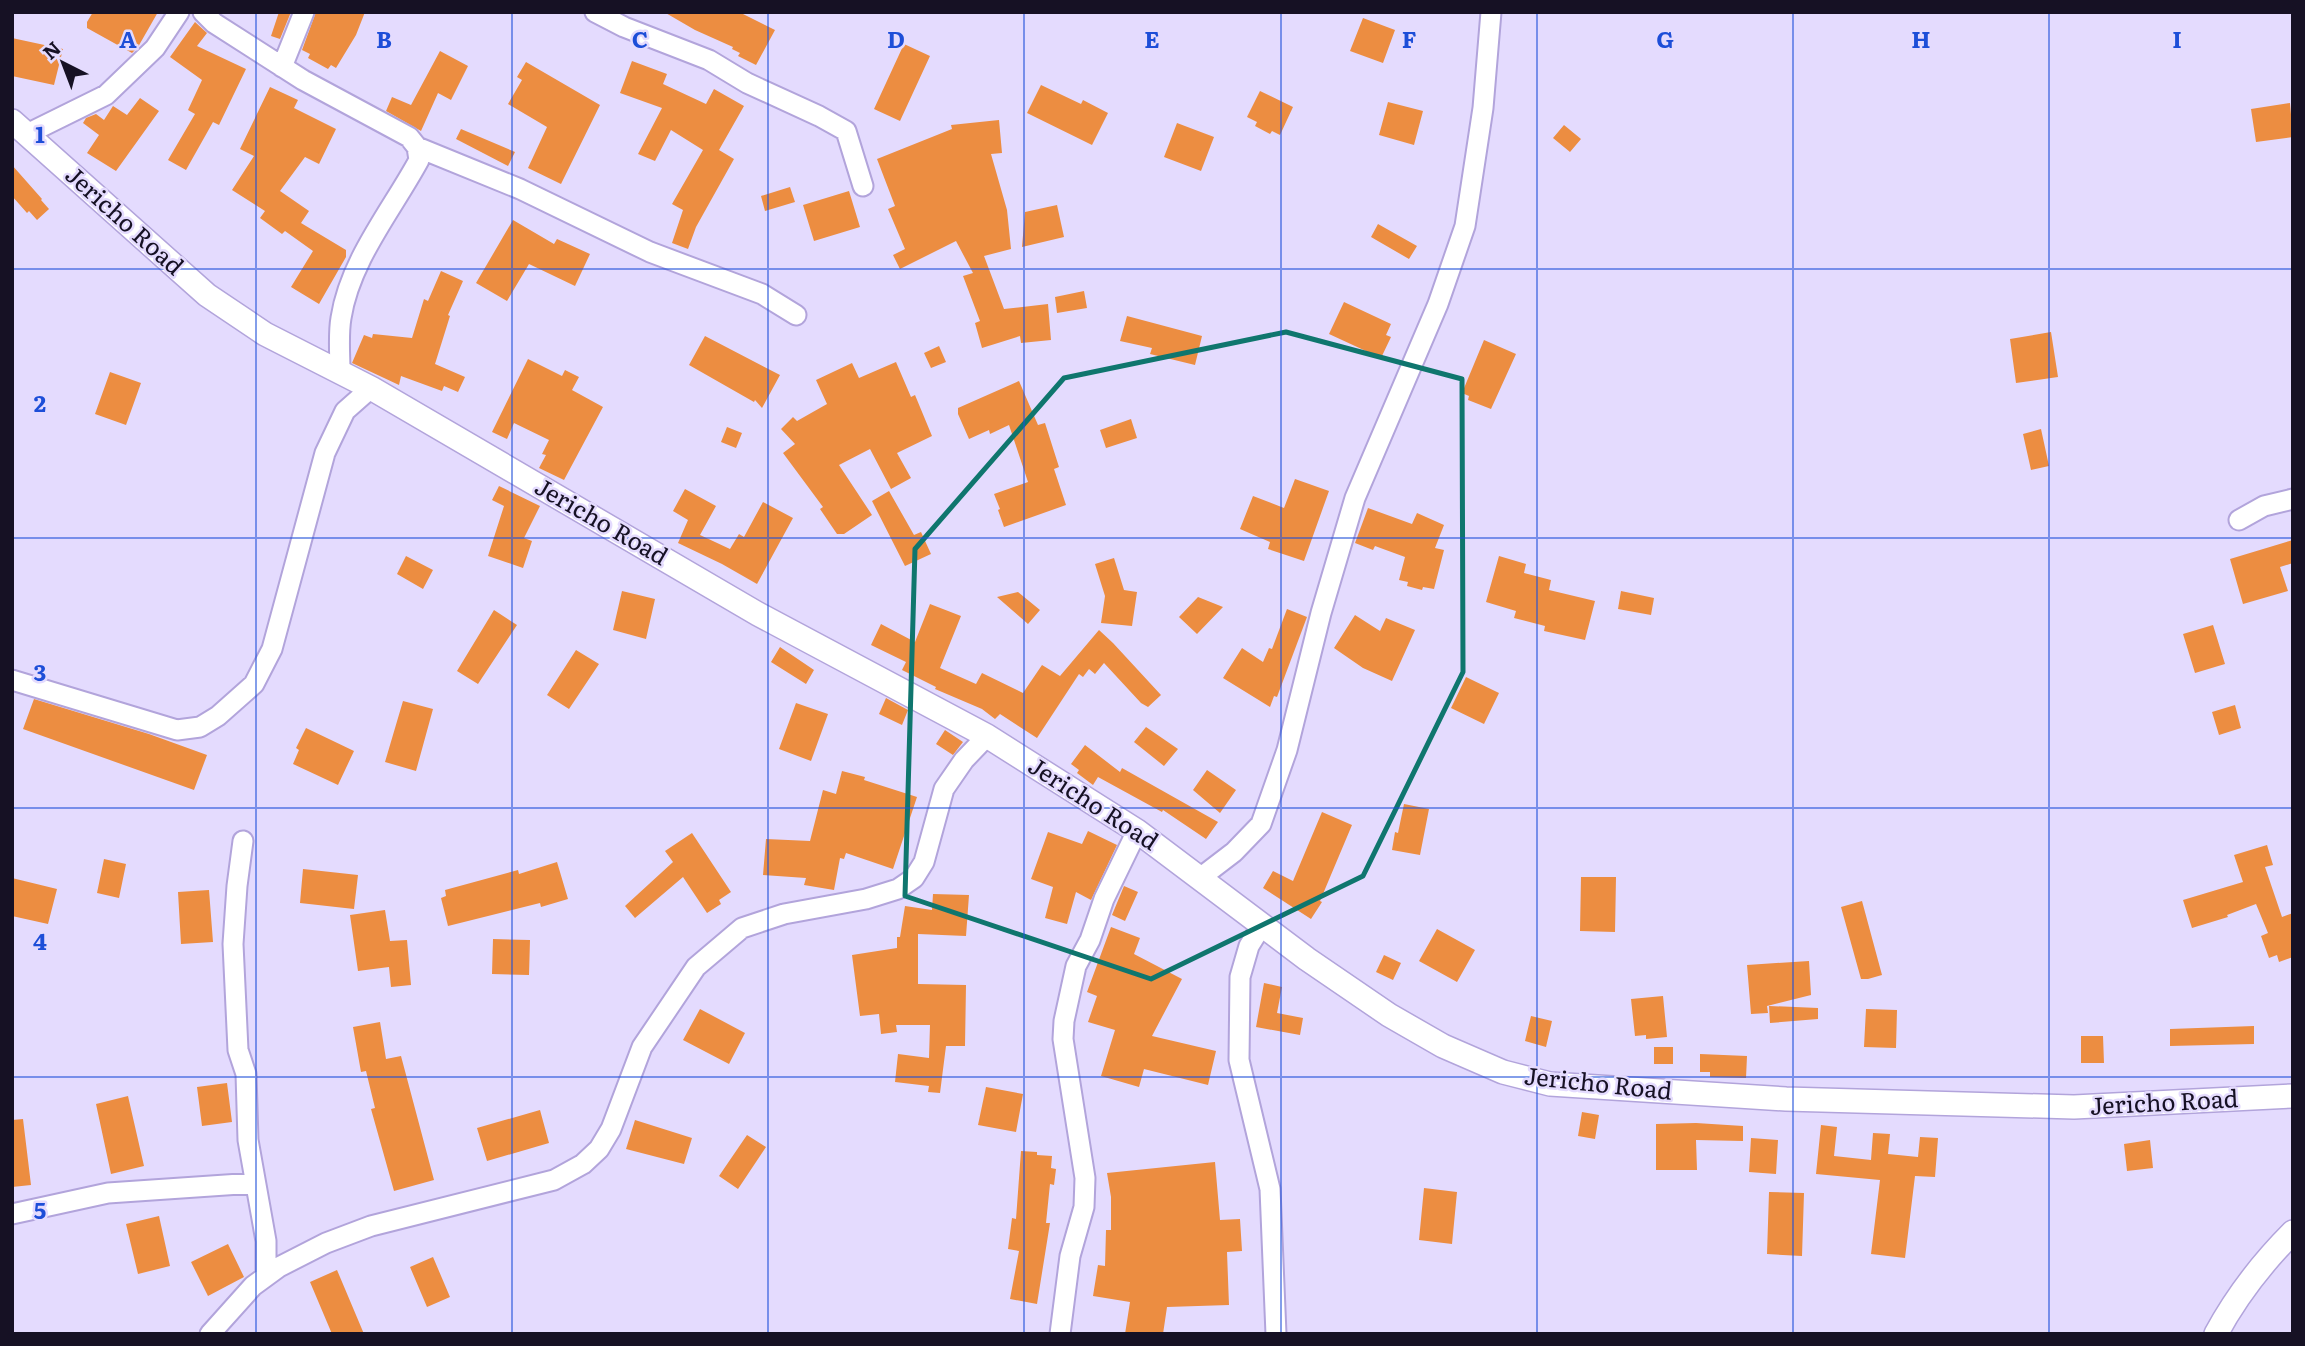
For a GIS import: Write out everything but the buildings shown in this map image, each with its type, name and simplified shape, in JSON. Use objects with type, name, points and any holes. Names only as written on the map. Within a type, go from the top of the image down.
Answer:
[{"type":"street","points":[[20,127],[106,96],[155,48],[179,12]]},
{"type":"street","points":[[203,12],[214,23],[282,67],[409,137],[417,147],[520,189],[650,252],[762,294],[796,315]]},
{"type":"street","points":[[282,67],[304,12]]},
{"type":"street","points":[[595,12],[627,20],[846,131],[863,186]]},
{"type":"street","points":[[1200,878],[1234,852],[1261,824],[1287,750],[1321,613],[1355,498],[1438,304],[1465,226],[1483,108],[1491,12]]},
{"type":"street","name":"Jericho Road","points":[[20,127],[207,295],[265,334],[371,388],[758,614],[987,736],[1137,831],[1307,960],[1389,1015],[1443,1046],[1503,1072],[1550,1084],[1786,1100],[2074,1107],[2293,1096]]},
{"type":"street","points":[[340,372],[341,318],[351,282],[366,249],[419,160],[417,147]]},
{"type":"street","points":[[12,680],[177,730],[200,727],[218,716],[254,684],[272,649],[325,453],[345,411],[371,388]]},
{"type":"street","points":[[2239,520],[2264,506],[2293,499]]},
{"type":"street","points":[[210,1334],[253,1286],[279,1267],[326,1243],[371,1226],[554,1180],[583,1164],[599,1149],[611,1129],[642,1047],[696,967],[742,928],[784,914],[866,900],[906,884],[914,878],[924,862],[944,789],[964,760],[987,736]]},
{"type":"street","points":[[1060,1334],[1070,1256],[1084,1206],[1085,1178],[1063,1039],[1064,1021],[1076,966],[1137,831]]},
{"type":"street","points":[[243,841],[233,944],[238,1050],[246,1074],[248,1140],[266,1241],[266,1276]]},
{"type":"street","points":[[1262,925],[1249,946],[1240,977],[1240,1060],[1270,1189],[1276,1334]]},
{"type":"street","points":[[12,1213],[108,1193],[255,1184]]},
{"type":"street","points":[[2216,1334],[2251,1278],[2293,1232]]},
{"type":"highlighted area","points":[[1286,332],[1462,379],[1463,672],[1363,876],[1151,979],[905,896],[915,549],[1064,378]]}]
